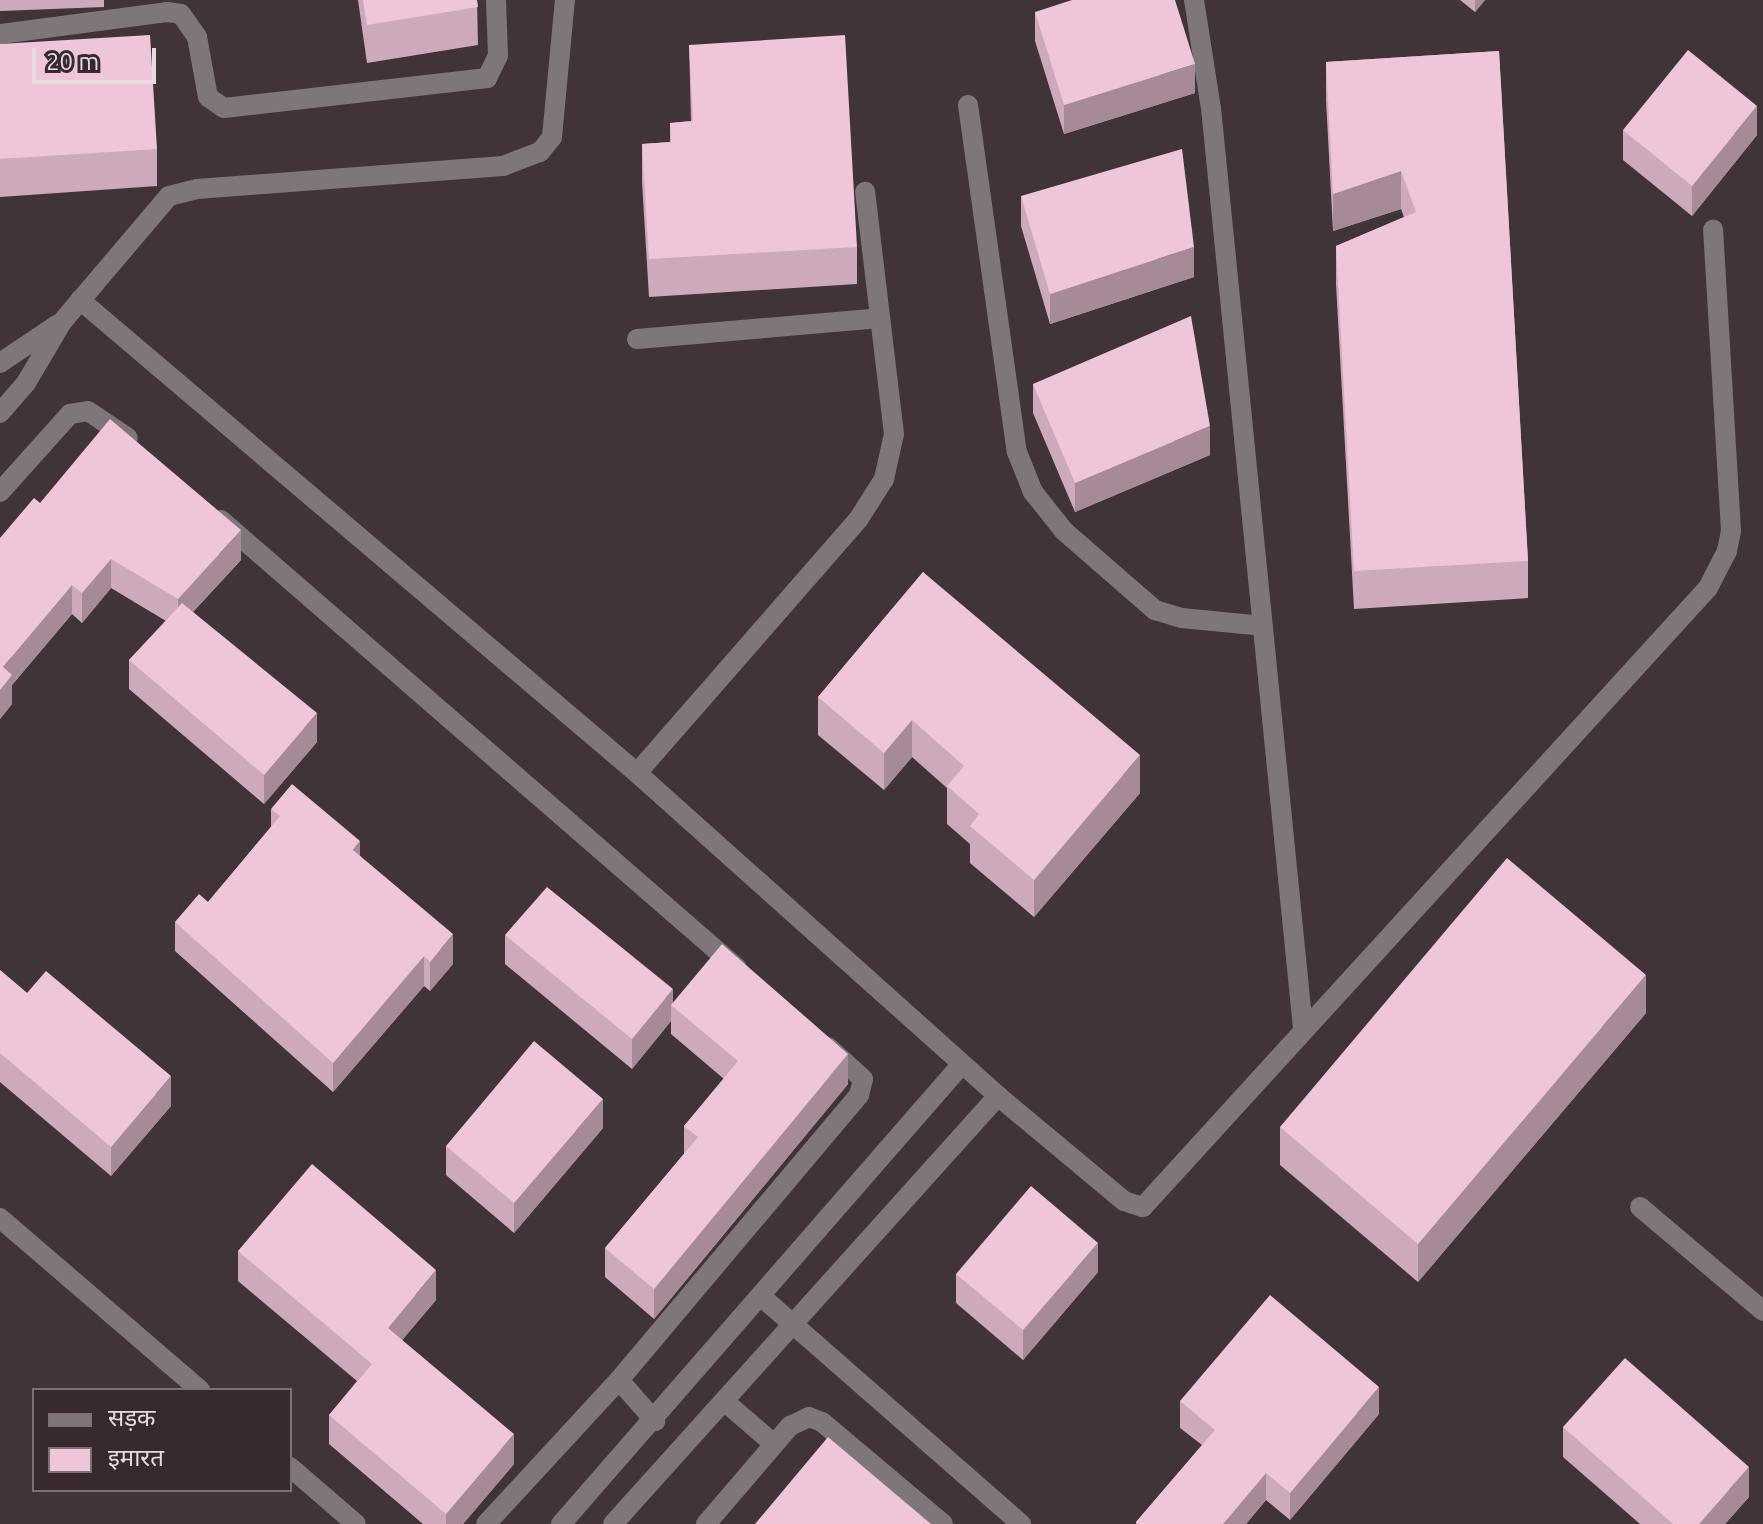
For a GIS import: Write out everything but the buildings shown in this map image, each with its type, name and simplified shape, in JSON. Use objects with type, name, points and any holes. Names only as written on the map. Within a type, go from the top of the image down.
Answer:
[{"type":"street","points":[[0,34],[167,12],[181,14],[197,37],[208,97],[224,108],[487,78],[498,55],[496,0]]},
{"type":"street","points":[[0,413],[26,383],[62,322],[160,202],[181,191],[503,166],[533,157],[552,137],[565,0]]},
{"type":"street","points":[[1194,0],[1211,108],[1303,1028]]},
{"type":"street","points":[[968,105],[1017,452],[1033,492],[1064,531],[1155,610],[1182,618],[1263,626]]},
{"type":"street","points":[[637,773],[873,500],[894,434],[865,192]]},
{"type":"street","points":[[80,300],[637,773],[998,1096],[1124,1201],[1143,1207],[1303,1028],[1691,610],[1721,565],[1731,531],[1713,230]]},
{"type":"street","points":[[637,339],[880,318]]},
{"type":"street","points":[[0,363],[62,322]]},
{"type":"street","points":[[0,492],[59,422],[77,411],[106,419],[142,450]]},
{"type":"street","points":[[201,502],[751,980]]},
{"type":"street","points":[[486,1524],[619,1380],[864,1089],[859,1074],[811,1032]]},
{"type":"street","points":[[561,1524],[763,1298],[962,1064]]},
{"type":"street","points":[[613,1524],[998,1096]]},
{"type":"street","points":[[1640,1207],[1763,1311]]},
{"type":"street","points":[[0,1218],[198,1388]]},
{"type":"street","points":[[763,1298],[1021,1524]]},
{"type":"street","points":[[619,1380],[655,1421]]},
{"type":"street","points":[[724,1401],[774,1444]]},
{"type":"street","points":[[706,1524],[798,1418],[822,1422],[943,1524]]},
{"type":"street","points":[[292,1469],[356,1524]]}]
